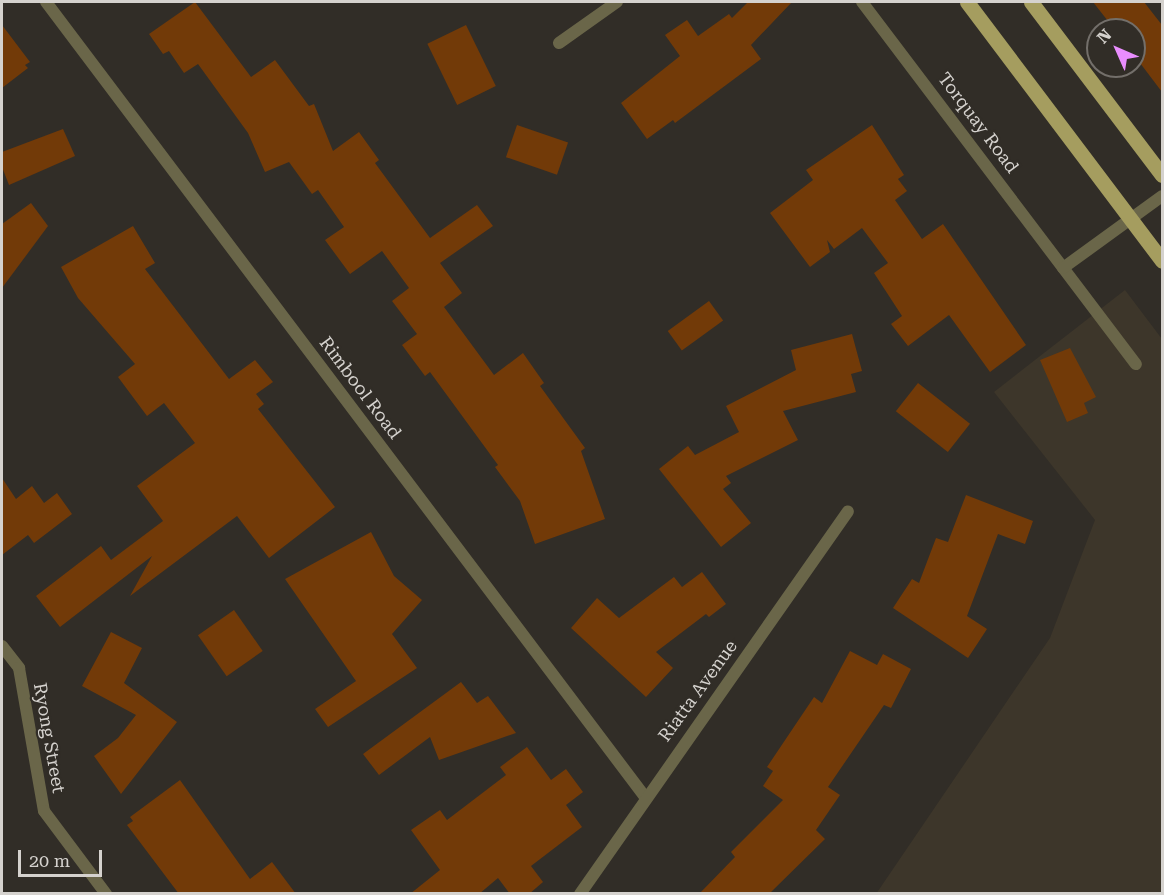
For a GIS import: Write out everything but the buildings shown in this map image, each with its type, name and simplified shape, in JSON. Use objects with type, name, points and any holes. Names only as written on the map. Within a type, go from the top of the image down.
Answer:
[{"type":"main road","points":[[968,2],[1162,261]]},
{"type":"main road","points":[[1031,2],[1162,175]]},
{"type":"street","name":"Rimbool Road","points":[[46,2],[645,797]]},
{"type":"street","points":[[559,43],[618,2]]},
{"type":"street","name":"Torquay Road","points":[[862,2],[1136,364]]},
{"type":"street","points":[[1063,268],[1162,196]]},
{"type":"street","name":"Riatta Avenue","points":[[580,894],[645,797],[848,512]]},
{"type":"street","name":"Ryong Street","points":[[2,646],[19,668],[44,811],[106,894]]},
{"type":"shaded area","points":[[1125,290],[1162,339],[1162,893],[876,894],[1050,638],[1095,520],[994,392]]}]
